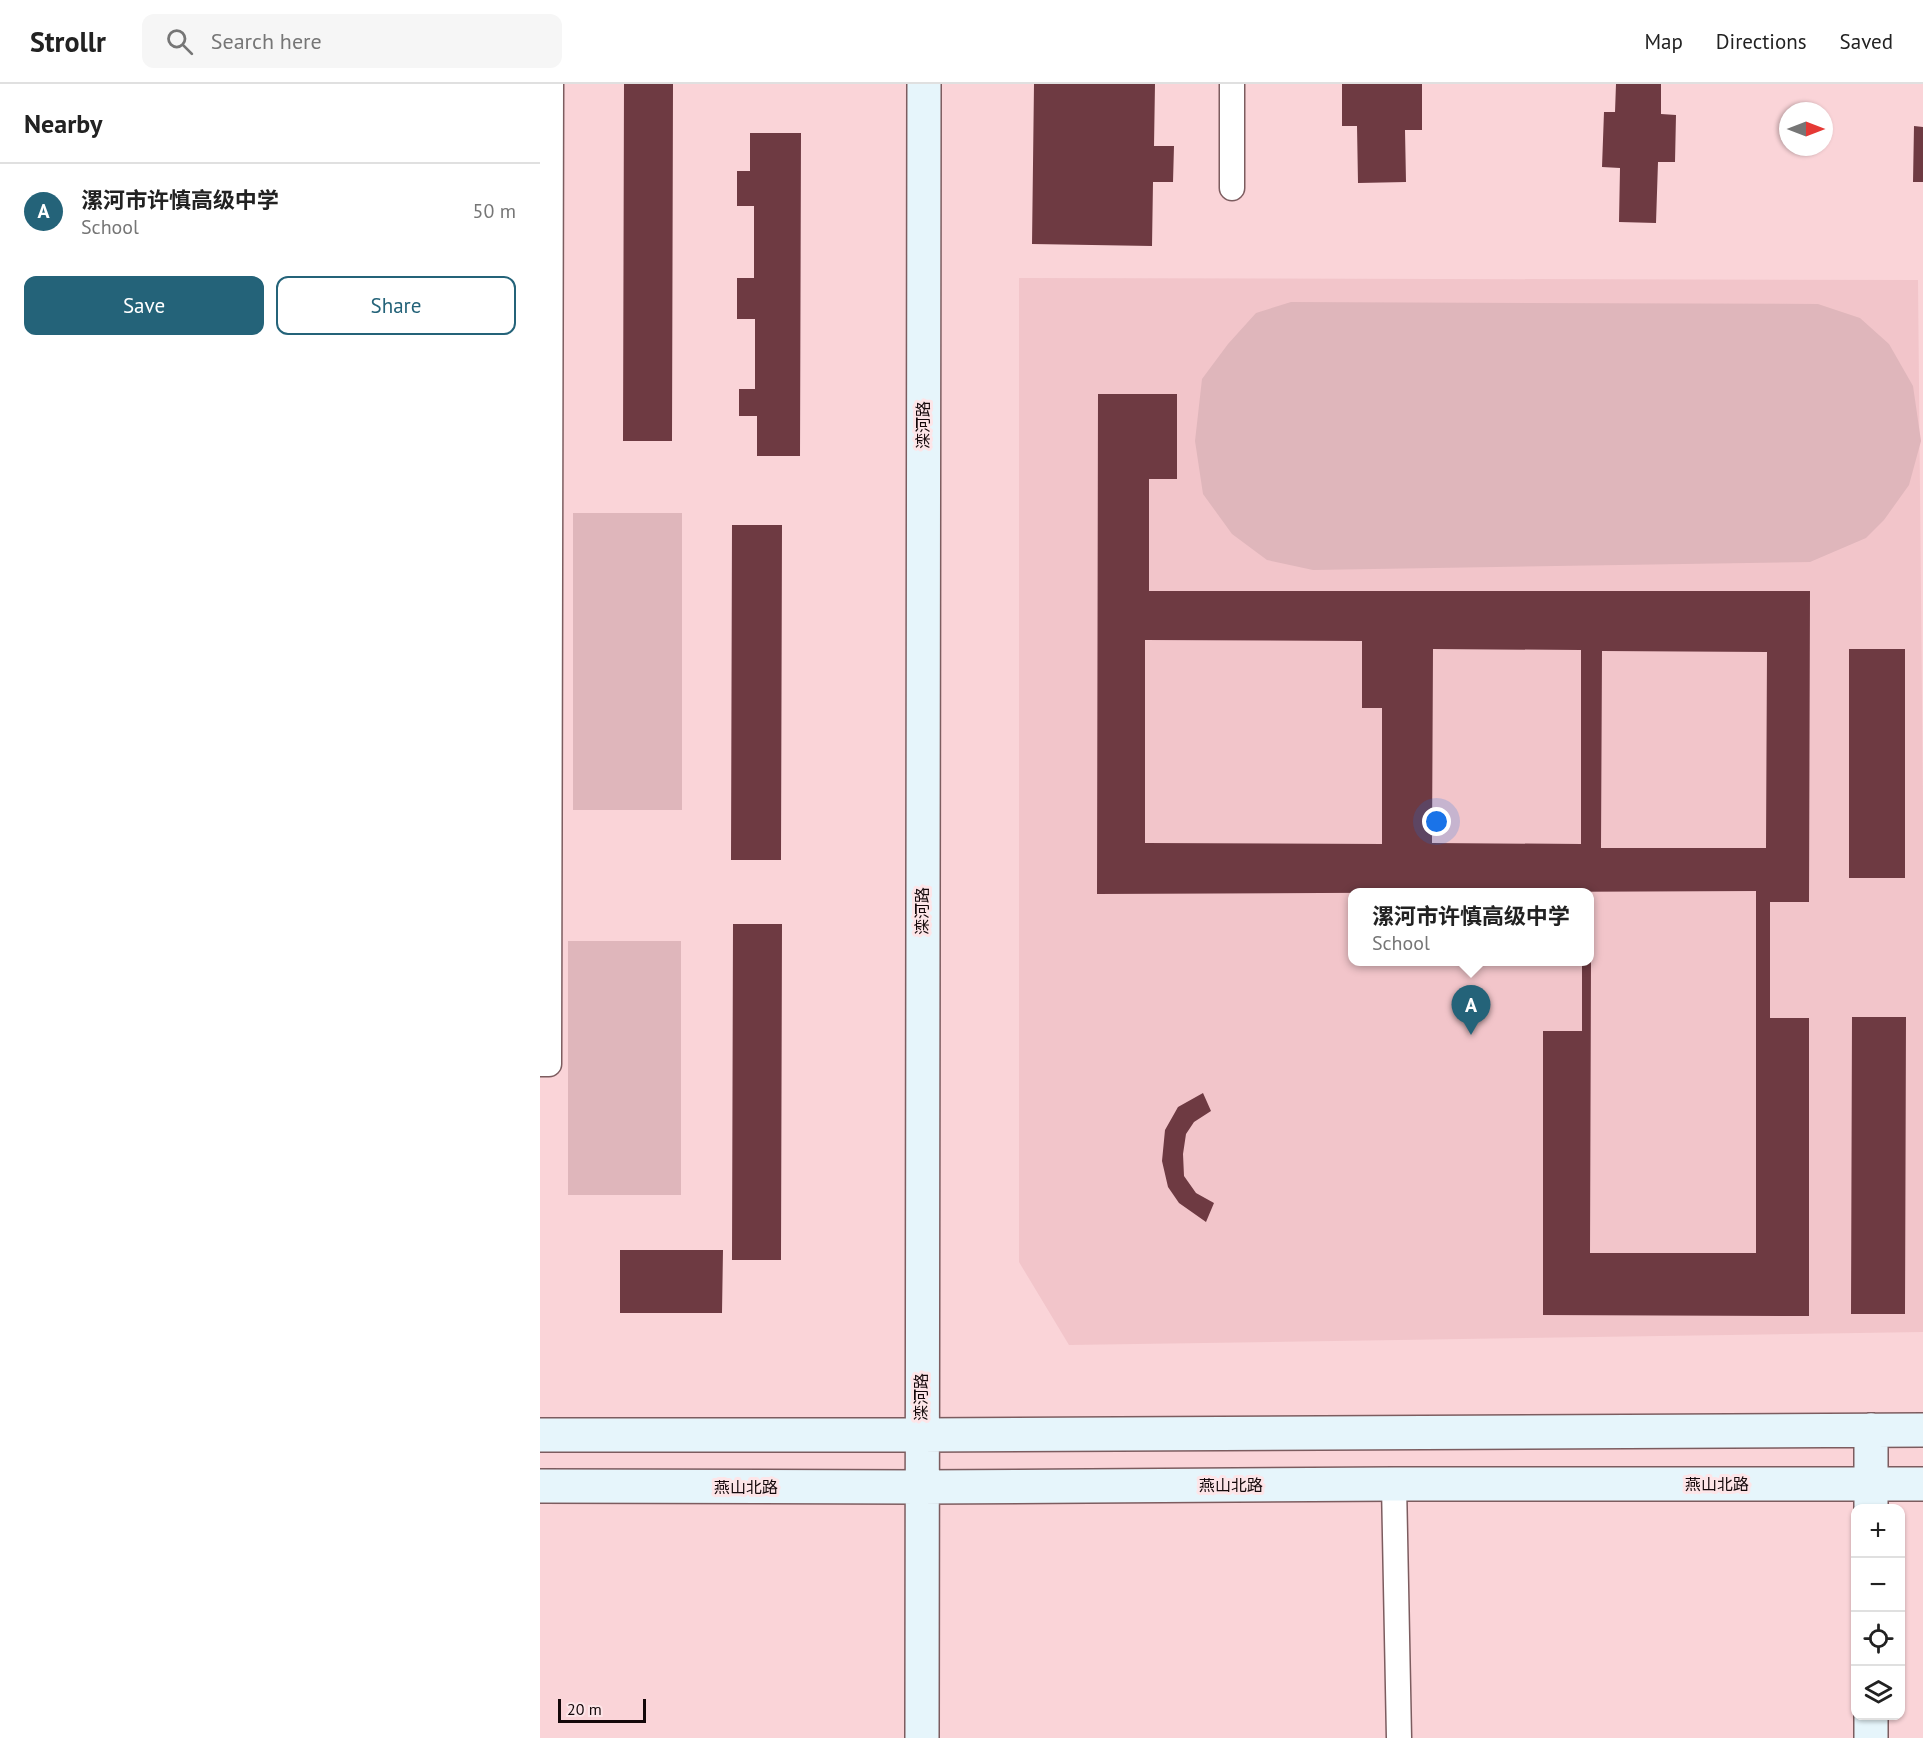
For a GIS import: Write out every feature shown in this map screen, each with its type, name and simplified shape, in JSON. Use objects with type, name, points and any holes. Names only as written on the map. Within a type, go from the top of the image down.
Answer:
[{"type":"street","points":[[540,1064],[549,1064],[545,739],[551,84]]},
{"type":"street","name":"滦河路","points":[[922,1738],[924,84]]},
{"type":"street","points":[[1232,84],[1232,188]]},
{"type":"street","points":[[1871,1496],[1872,1430]]},
{"type":"street","points":[[540,1435],[1923,1430]]},
{"type":"street","points":[[1394,1484],[1399,1738]]},
{"type":"street","name":"燕山北路","points":[[540,1486],[921,1487],[1394,1484],[1871,1496],[1923,1484]]},
{"type":"street","points":[[1871,1720],[1871,1738]]},
{"type":"shaded area","points":[[1019,278],[1918,280],[1923,808],[1923,1332],[1069,1345],[1019,1262]]},
{"type":"shaded area","points":[[1291,302],[1818,304],[1860,318],[1889,344],[1913,386],[1921,441],[1909,485],[1884,520],[1866,538],[1810,562],[1313,570],[1267,560],[1232,534],[1203,494],[1195,441],[1202,379],[1228,344],[1256,313]]},
{"type":"shaded area","points":[[573,513],[682,513],[682,810],[573,810]]},
{"type":"shaded area","points":[[568,941],[681,941],[681,1195],[568,1195]]},
{"type":"building","points":[[624,84],[673,84],[672,441],[623,441]]},
{"type":"building","points":[[1034,84],[1155,84],[1154,146],[1174,146],[1173,182],[1153,182],[1152,246],[1032,244]]},
{"type":"building","points":[[1342,84],[1422,84],[1422,130],[1405,130],[1406,182],[1358,183],[1357,126],[1342,126]]},
{"type":"building","points":[[1616,84],[1661,84],[1661,114],[1676,115],[1675,162],[1658,162],[1656,223],[1619,222],[1620,168],[1602,167],[1604,112],[1615,112]]},
{"type":"building","points":[[1914,126],[1923,127],[1923,182],[1913,182]]},
{"type":"building","points":[[750,133],[801,133],[800,456],[757,456],[757,416],[739,416],[739,389],[755,389],[755,319],[737,319],[737,278],[754,278],[754,206],[737,206],[737,171],[750,171]]},
{"type":"building","points":[[1098,394],[1177,394],[1177,479],[1149,479],[1149,591],[1810,591],[1809,902],[1770,902],[1770,1018],[1809,1018],[1809,1316],[1543,1315],[1543,1031],[1582,1031],[1582,966],[1591,966],[1590,1253],[1756,1253],[1756,891],[1594,892],[1594,888],[1348,888],[1348,893],[1097,894]],"holes":[[[1145,640],[1362,641],[1362,708],[1382,708],[1382,844],[1145,843]],[[1433,649],[1581,650],[1581,844],[1432,843]],[[1602,651],[1767,652],[1766,848],[1601,848]]]},
{"type":"building","points":[[732,525],[782,525],[781,860],[731,860]]},
{"type":"building","points":[[1849,649],[1905,649],[1905,878],[1849,878]]},
{"type":"building","points":[[733,924],[782,924],[781,1260],[732,1260]]},
{"type":"building","points":[[1852,1017],[1906,1017],[1905,1314],[1851,1314]]},
{"type":"building","points":[[1203,1093],[1211,1111],[1194,1122],[1186,1134],[1183,1154],[1184,1176],[1196,1193],[1214,1203],[1206,1222],[1179,1203],[1168,1187],[1162,1161],[1165,1130],[1178,1107]]},
{"type":"building","points":[[620,1250],[723,1250],[722,1313],[620,1313]]},
{"type":"place","name":"漯河市许慎高级中学","points":[[1471,1035]]}]
